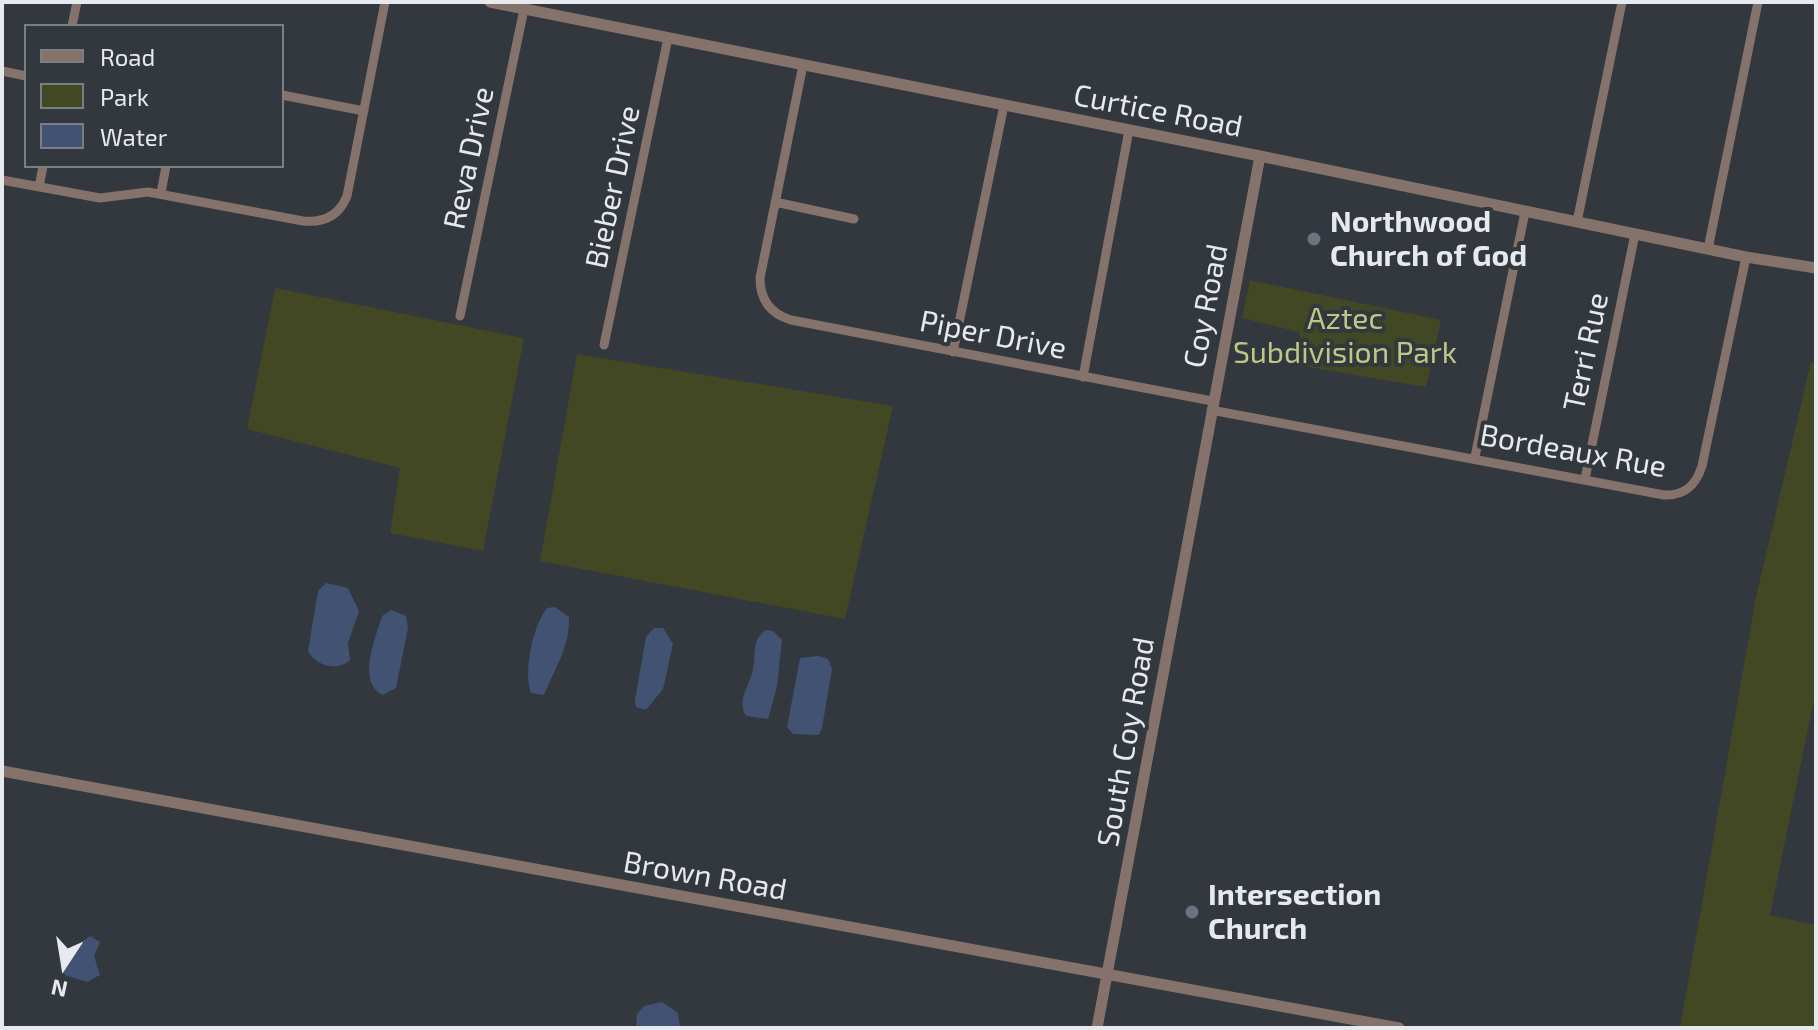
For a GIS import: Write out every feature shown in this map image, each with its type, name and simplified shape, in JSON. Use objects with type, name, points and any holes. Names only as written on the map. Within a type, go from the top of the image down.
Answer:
[{"type":"street","points":[[72,24],[77,2]]},
{"type":"street","points":[[2,180],[100,198],[132,191],[161,193],[303,221],[325,219],[341,208],[347,196],[385,2]]},
{"type":"street","name":"Curtice Road","points":[[490,2],[1746,257],[1816,268]]},
{"type":"street","points":[[1577,222],[1622,2]]},
{"type":"street","points":[[1708,249],[1758,2]]},
{"type":"street","name":"Reva Drive","points":[[460,316],[524,9]]},
{"type":"street","name":"Bieber Drive","points":[[604,345],[668,38]]},
{"type":"street","points":[[803,65],[775,202],[854,219]]},
{"type":"street","points":[[2,71],[24,76]]},
{"type":"street","points":[[284,95],[364,111]]},
{"type":"street","points":[[953,352],[1004,105]]},
{"type":"street","points":[[1083,377],[1129,130]]},
{"type":"street","name":"Coy Road","points":[[1201,465],[1260,156]]},
{"type":"street","points":[[39,187],[43,168]]},
{"type":"street","points":[[161,193],[166,168]]},
{"type":"street","name":"Piper Drive","points":[[775,202],[760,278],[768,306],[791,320],[1083,377],[1212,406]]},
{"type":"street","points":[[1475,457],[1525,212]]},
{"type":"street","name":"Terri Rue","points":[[1585,479],[1635,234]]},
{"type":"street","name":"Bordeaux Rue","points":[[1212,406],[1672,495],[1697,481],[1746,257]]},
{"type":"street","name":"South Coy Road","points":[[1097,1028],[1201,465]]},
{"type":"street","name":"Brown Road","points":[[2,771],[1399,1028]]},
{"type":"green space","name":"Aztec Subdivision Park","points":[[1250,280],[1441,320],[1426,387],[1308,367],[1299,332],[1242,318]]},
{"type":"green space","points":[[275,288],[524,338],[483,551],[390,533],[400,468],[247,429]]},
{"type":"green space","points":[[577,354],[893,406],[845,619],[540,561]]},
{"type":"green space","points":[[1811,362],[1816,363],[1816,689],[1770,915],[1816,925],[1816,1028],[1680,1028],[1756,597]]},
{"type":"water","points":[[326,583],[348,588],[359,611],[348,643],[350,660],[339,666],[321,664],[308,651],[318,591]]},
{"type":"water","points":[[555,607],[569,617],[564,648],[544,695],[531,693],[529,661],[537,626],[547,608]]},
{"type":"water","points":[[391,610],[406,616],[408,628],[396,688],[383,695],[375,689],[371,680],[370,658],[382,616]]},
{"type":"water","points":[[654,628],[663,628],[673,644],[663,689],[646,710],[636,707],[635,700],[646,637]]},
{"type":"water","points":[[766,630],[773,631],[782,640],[777,686],[768,719],[746,716],[743,704],[756,644]]},
{"type":"water","points":[[818,656],[828,659],[832,669],[822,728],[819,735],[793,734],[787,727],[800,658]]},
{"type":"water","points":[[90,936],[100,942],[94,956],[100,975],[87,982],[65,975],[61,969],[64,955]]},
{"type":"water","points":[[662,1002],[678,1013],[680,1028],[636,1028],[637,1014],[644,1006]]},
{"type":"place","name":"Northwood Church of God","points":[[1314,239]]},
{"type":"place","name":"Intersection Church","points":[[1192,912]]}]
